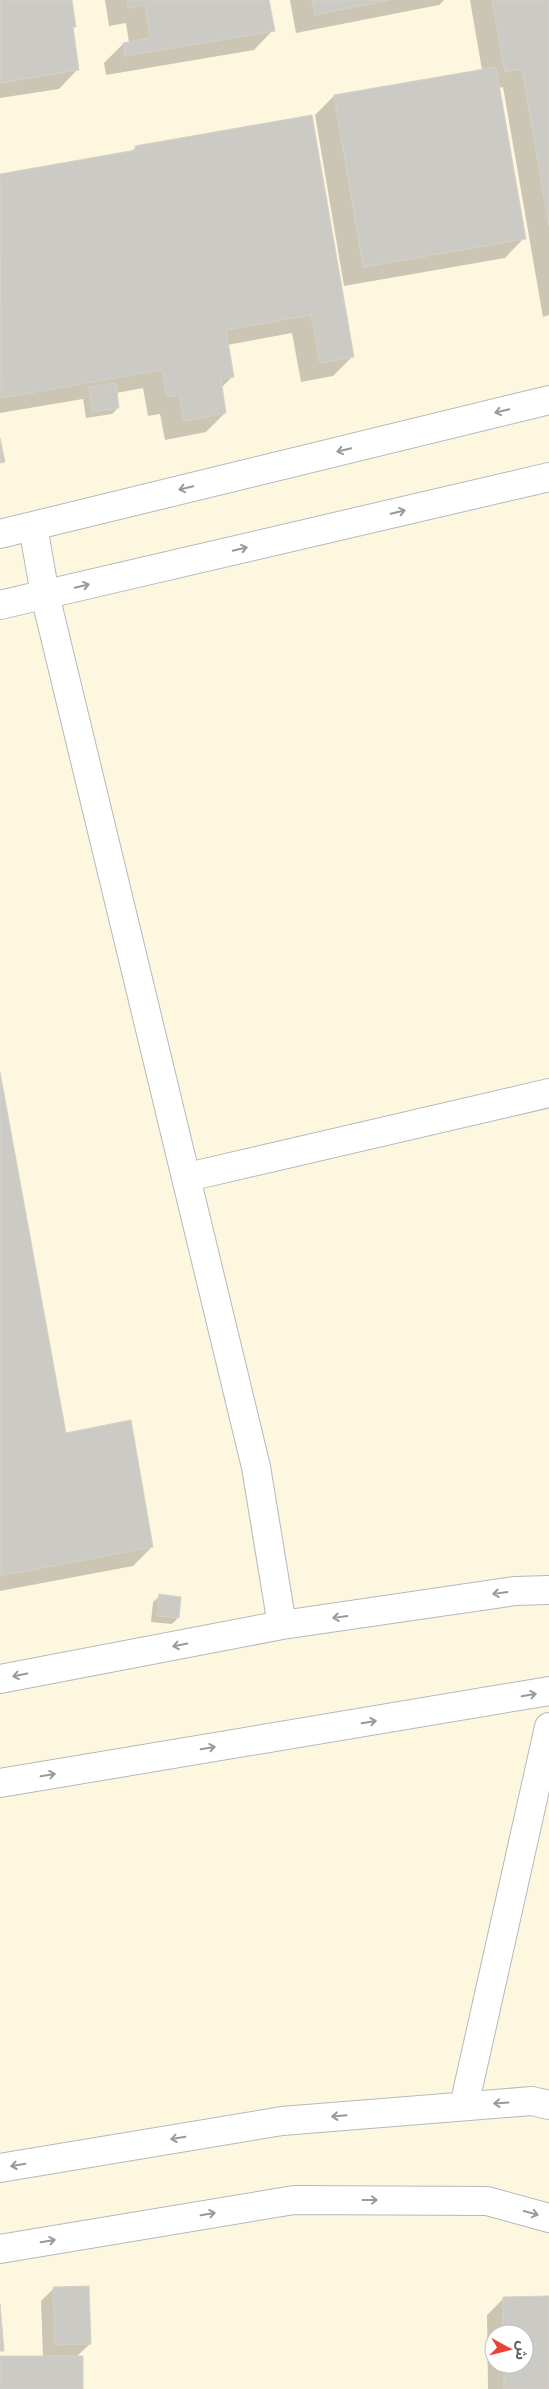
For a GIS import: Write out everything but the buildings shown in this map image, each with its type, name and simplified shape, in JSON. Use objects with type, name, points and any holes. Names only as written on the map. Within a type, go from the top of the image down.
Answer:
[{"type":"street","points":[[0,534],[549,400]]},
{"type":"street","points":[[0,605],[549,477]]},
{"type":"street","points":[[32,526],[45,595],[188,1177],[256,1467],[282,1626]]},
{"type":"street","points":[[188,1177],[549,1092]]},
{"type":"street","points":[[0,1679],[282,1626],[515,1591],[549,1590]]},
{"type":"street","points":[[0,1783],[549,1691]]},
{"type":"street","points":[[464,2106],[549,1727]]},
{"type":"street","points":[[0,2168],[282,2121],[532,2101],[549,2105]]},
{"type":"street","points":[[0,2249],[294,2200],[487,2201],[549,2218]]},
{"type":"shaded area","points":[[0,0],[549,0],[549,2389],[0,2389]]}]
